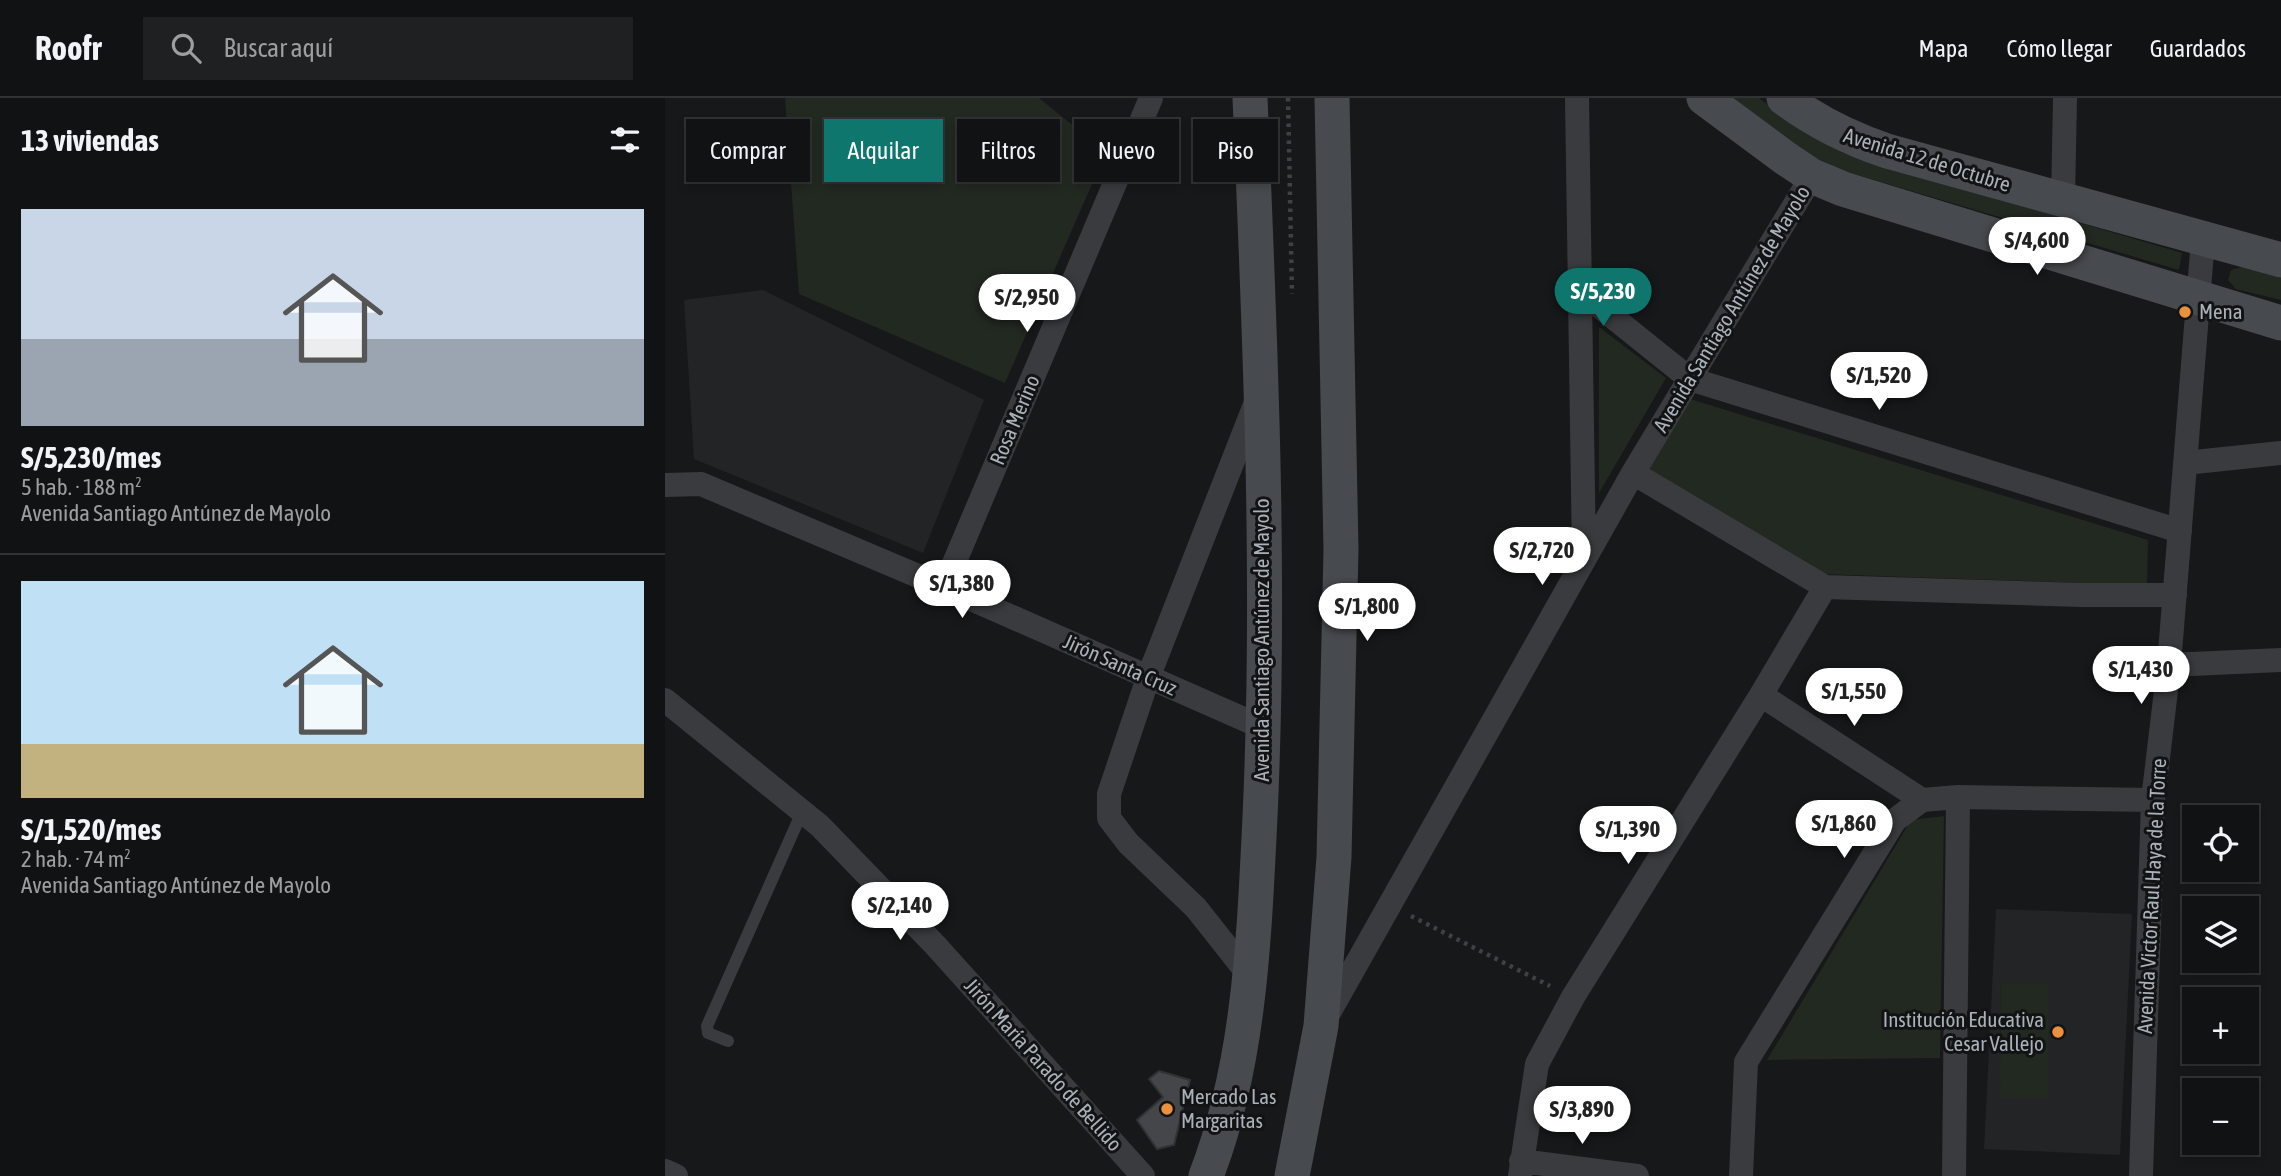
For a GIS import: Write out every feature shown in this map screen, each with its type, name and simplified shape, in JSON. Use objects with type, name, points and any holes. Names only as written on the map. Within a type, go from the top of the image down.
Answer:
[{"type":"main road","name":"Avenida Santiago Antúnez de Mayolo","points":[[1206,1176],[1230,1098],[1243,1034],[1257,886],[1264,728],[1262,389],[1251,98]]},
{"type":"main road","name":"Avenida Santiago Antúnez de Mayolo","points":[[1292,1176],[1321,1026],[1333,857],[1341,550],[1332,98]]},
{"type":"main road","points":[[1704,98],[1812,176],[1843,189],[2281,323]]},
{"type":"main road","name":"Avenida 12 de Octubre","points":[[1784,98],[1808,116],[1848,138],[2203,239],[2281,253]]},
{"type":"street","name":"Rosa Merino","points":[[944,587],[1151,98]]},
{"type":"street","points":[[1577,98],[1584,558]]},
{"type":"street","points":[[2063,201],[2065,98]]},
{"type":"street","name":"Avenida Santiago Antúnez de Mayolo","points":[[1321,1026],[1633,473],[1812,176]]},
{"type":"street","name":"Avenida Victor Raul Haya de la Torre","points":[[2141,1176],[2153,800],[2169,665],[2203,239]]},
{"type":"street","points":[[1579,290],[1690,379],[2180,531]]},
{"type":"street","points":[[1249,975],[1196,908],[1128,843],[1109,818],[1109,794],[1148,678],[1262,389]]},
{"type":"street","points":[[2185,463],[2281,453]]},
{"type":"street","points":[[1633,473],[1825,587],[2175,596]]},
{"type":"street","name":"Jirón Santa Cruz","points":[[665,485],[701,484],[944,587],[1264,728]]},
{"type":"street","points":[[1637,1176],[1521,1168],[1537,1064],[1573,997],[1825,587]]},
{"type":"street","points":[[2169,665],[2281,660]]},
{"type":"street","points":[[1761,695],[1922,800]]},
{"type":"street","name":"Jirón María Parado de Bellido","points":[[665,700],[820,826],[936,946],[1143,1176]]},
{"type":"street","points":[[1741,1176],[1746,1062],[1895,821],[1922,800],[1958,797],[2153,800]]},
{"type":"street","points":[[1954,1176],[1958,797]]},
{"type":"street","points":[[665,1171],[676,1176]]},
{"type":"lane","points":[[728,1041],[708,1033],[707,1026],[802,812]]},
{"type":"path","points":[[1389,905],[1573,997]]},
{"type":"shaded area","points":[[785,98],[1039,98],[1074,126],[1074,182],[1093,182],[1005,383],[799,294],[791,182],[810,182],[810,119],[786,119]]},
{"type":"shaded area","points":[[1729,98],[1759,98],[1802,131],[1843,153],[2182,253],[2179,270],[1837,169],[1795,147]]},
{"type":"shaded area","points":[[2242,267],[2281,276],[2281,300],[2236,289],[2228,280],[2231,270]]},
{"type":"shaded area","points":[[763,290],[984,400],[923,553],[694,459],[684,300]]},
{"type":"shaded area","points":[[1599,327],[1666,378],[1599,493]]},
{"type":"shaded area","points":[[1687,398],[2148,540],[2147,585],[1820,574],[1647,471]]},
{"type":"shaded area","points":[[1944,816],[1940,1058],[1767,1060],[1911,820]]},
{"type":"shaded area","name":"Institución Educativa Cesar Vallejo","points":[[1996,909],[2132,914],[2120,1155],[1984,1149]]},
{"type":"shaded area","points":[[2001,984],[2049,984],[2048,1098],[2000,1098]]},
{"type":"building","name":"Mercado Las Margaritas","points":[[1159,1071],[1190,1080],[1174,1145],[1157,1149],[1137,1120],[1163,1097],[1149,1079]]},
{"type":"place","name":"Mena","points":[[2185,312]]},
{"type":"place","name":"Institución Educativa Cesar Vallejo","points":[[2058,1032]]},
{"type":"place","name":"Mercado Las Margaritas","points":[[1167,1109]]}]
